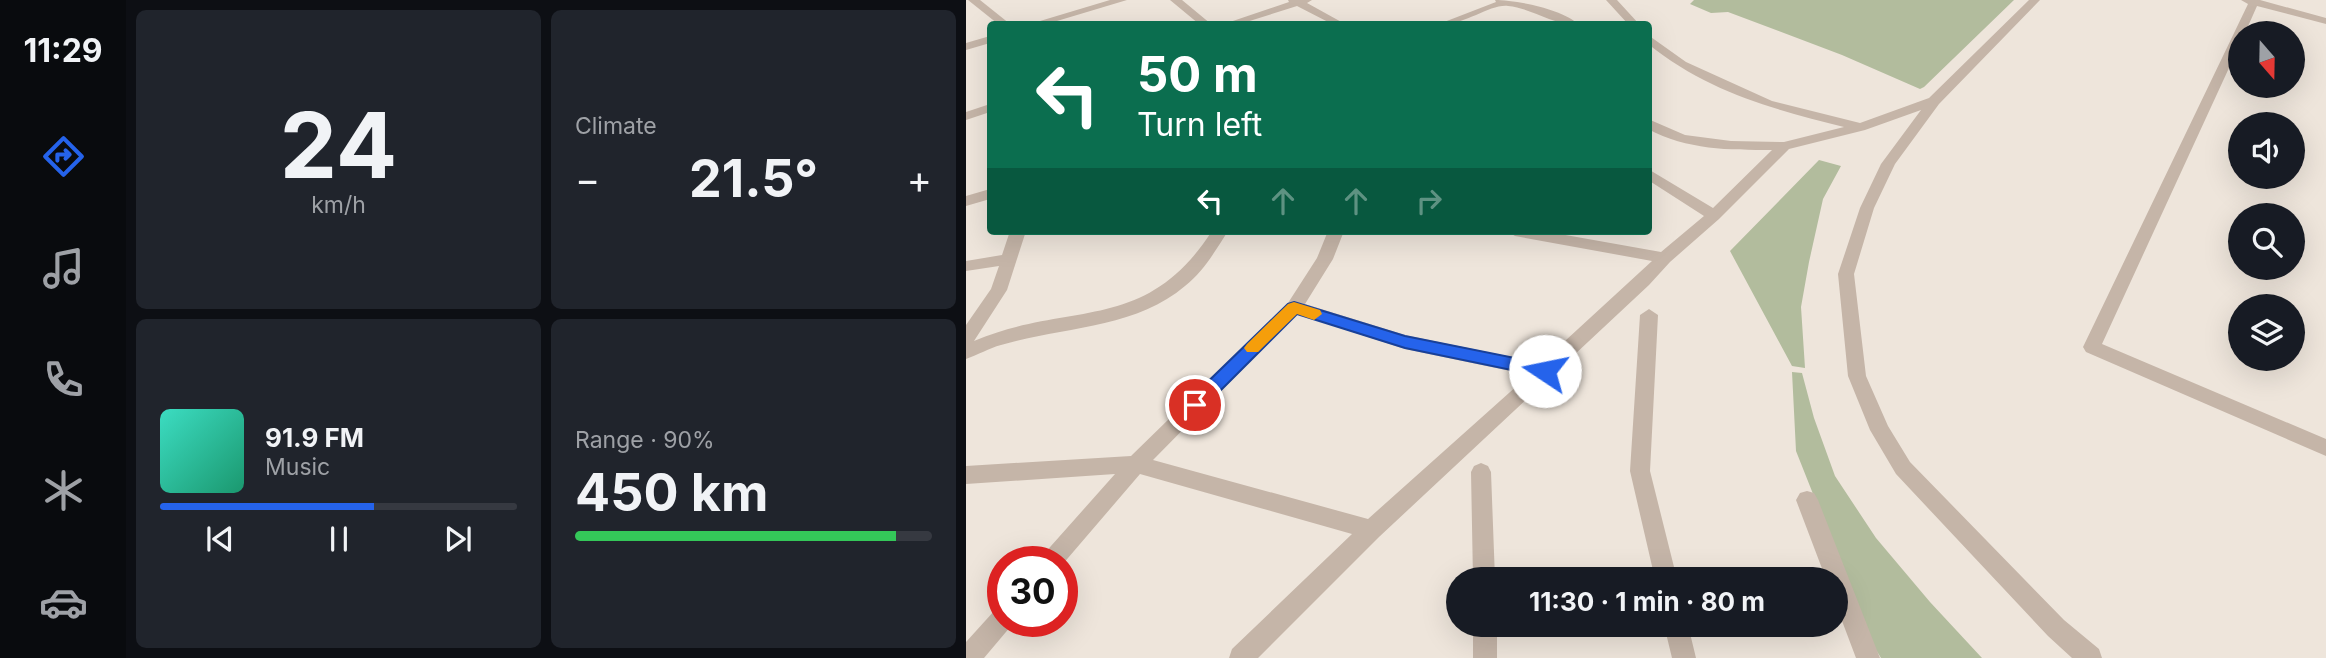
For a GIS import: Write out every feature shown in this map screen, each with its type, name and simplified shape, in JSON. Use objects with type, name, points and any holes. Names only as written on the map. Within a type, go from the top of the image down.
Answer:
[{"type":"street","points":[[972,0],[1000,21]]},
{"type":"street","points":[[1047,21],[1122,0]]},
{"type":"street","points":[[1175,0],[1201,21]]},
{"type":"street","points":[[1611,0],[1631,21]]},
{"type":"street","points":[[2035,0],[1934,101],[1888,164],[1867,208],[1846,274],[1857,376],[1881,430],[1903,468],[2056,628],[2091,658]]},
{"type":"street","points":[[1239,21],[1299,1],[1334,21]]},
{"type":"street","points":[[1453,21],[1503,1],[1567,21]]},
{"type":"street","points":[[2326,21],[2252,1],[2092,347],[2326,449]]},
{"type":"street","points":[[966,47],[987,40]]},
{"type":"street","points":[[1652,41],[1682,65],[1768,104],[1860,127]]},
{"type":"street","points":[[1652,126],[1695,144],[1784,146],[1860,127],[1934,101]]},
{"type":"street","points":[[966,116],[987,109]]},
{"type":"street","points":[[1241,658],[1371,530],[1643,281],[1664,258],[1714,216],[1784,146]]},
{"type":"street","points":[[1652,176],[1714,216]]},
{"type":"street","points":[[966,201],[987,195]]},
{"type":"street","points":[[966,339],[999,290],[1017,235]]},
{"type":"street","points":[[966,352],[998,338],[1108,317],[1160,298],[1192,271],[1217,235]]},
{"type":"street","points":[[1065,546],[1136,464],[1294,307],[1325,260],[1334,235]]},
{"type":"street","points":[[1537,235],[1664,258]]},
{"type":"street","points":[[966,266],[1010,259]]},
{"type":"street","points":[[1294,307],[1405,342],[1545,371]]},
{"type":"street","points":[[1649,315],[1640,471],[1663,567]]},
{"type":"street","points":[[966,475],[1136,464],[1371,530]]},
{"type":"street","points":[[1481,472],[1484,567]]},
{"type":"street","points":[[1807,500],[1868,658]]},
{"type":"street","points":[[2056,628],[2072,658]]},
{"type":"street","points":[[968,658],[987,636]]},
{"type":"street","points":[[1485,637],[1485,658]]},
{"type":"street","points":[[1679,637],[1684,658]]},
{"type":"green space","points":[[1694,0],[2014,0],[1920,89],[1842,55],[1728,12],[1711,13],[1690,4]]},
{"type":"green space","points":[[1819,160],[1841,166],[1823,199],[1809,262],[1801,307],[1805,368],[1792,366],[1730,251]]},
{"type":"green space","points":[[1792,372],[1802,373],[1814,418],[1835,476],[1876,538],[1982,658],[1881,658],[1873,645],[1848,582],[1848,567],[1842,567],[1796,451]]},
{"type":"slow traffic","points":[[1253,348],[1294,307],[1314,314]]},
{"type":"route","points":[[1195,405],[1294,307],[1405,342],[1545,371]]}]
